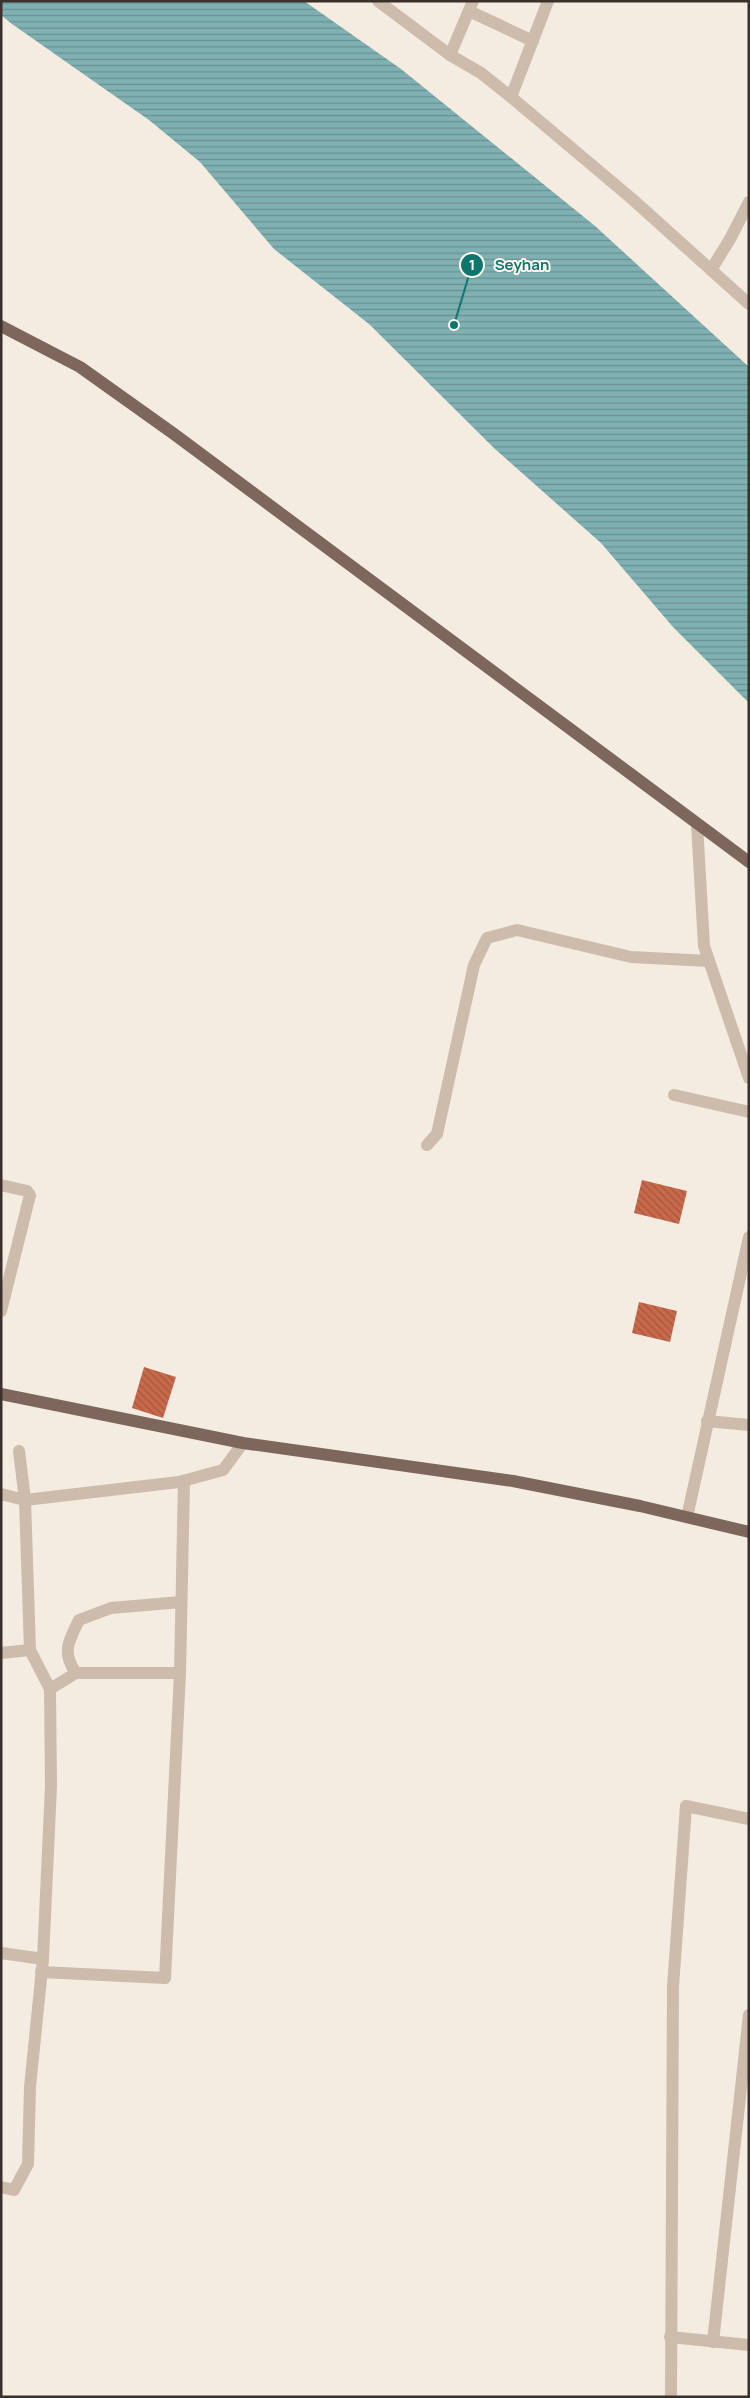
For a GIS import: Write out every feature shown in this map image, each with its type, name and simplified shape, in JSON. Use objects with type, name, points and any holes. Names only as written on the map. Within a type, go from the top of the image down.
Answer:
[{"type":"main road","points":[[1,326],[80,367],[174,434],[749,862]]},
{"type":"main road","points":[[1,1394],[243,1443],[513,1481],[687,1517],[749,1532]]},
{"type":"street","points":[[378,1],[450,55],[481,73],[511,97],[631,198],[749,304]]},
{"type":"street","points":[[511,97],[548,1]]},
{"type":"street","points":[[450,55],[471,6],[532,41]]},
{"type":"street","points":[[711,270],[749,202]]},
{"type":"street","points":[[697,824],[704,946],[749,1078]]},
{"type":"street","points":[[427,1145],[437,1134],[474,965],[487,938],[517,930],[631,957],[709,961]]},
{"type":"street","points":[[674,1095],[749,1112]]},
{"type":"street","points":[[1,1186],[27,1191],[30,1195],[1,1311]]},
{"type":"street","points":[[687,1517],[749,1237]]},
{"type":"street","points":[[707,1421],[749,1425]]},
{"type":"street","points":[[1,1494],[25,1500],[184,1481],[222,1470],[243,1443]]},
{"type":"street","points":[[1,2187],[14,2190],[28,2164],[30,2087],[43,1959],[51,1786],[50,1689],[30,1650],[25,1500],[19,1451]]},
{"type":"street","points":[[41,1972],[165,1978],[180,1673],[184,1481]]},
{"type":"street","points":[[76,1673],[69,1662],[67,1645],[79,1620],[111,1608],[181,1602]]},
{"type":"street","points":[[1,1653],[30,1650]]},
{"type":"street","points":[[50,1689],[76,1673],[180,1673]]},
{"type":"street","points":[[671,2397],[673,1987],[686,1806],[749,1819]]},
{"type":"street","points":[[1,1953],[43,1959]]},
{"type":"street","points":[[713,2342],[749,2015]]},
{"type":"street","points":[[670,2337],[749,2345]]},
{"type":"water","points":[[1,1],[304,1],[401,69],[595,226],[749,367],[749,703],[673,627],[601,543],[495,449],[369,324],[274,249],[200,162],[149,120],[12,24],[1,15]]},
{"type":"building","points":[[642,1180],[687,1191],[679,1224],[634,1213]]},
{"type":"building","points":[[639,1302],[677,1311],[670,1342],[632,1333]]},
{"type":"building","points":[[144,1367],[176,1377],[163,1418],[132,1408]]},
{"type":"place","name":"Seyhan","points":[[454,325]]}]
